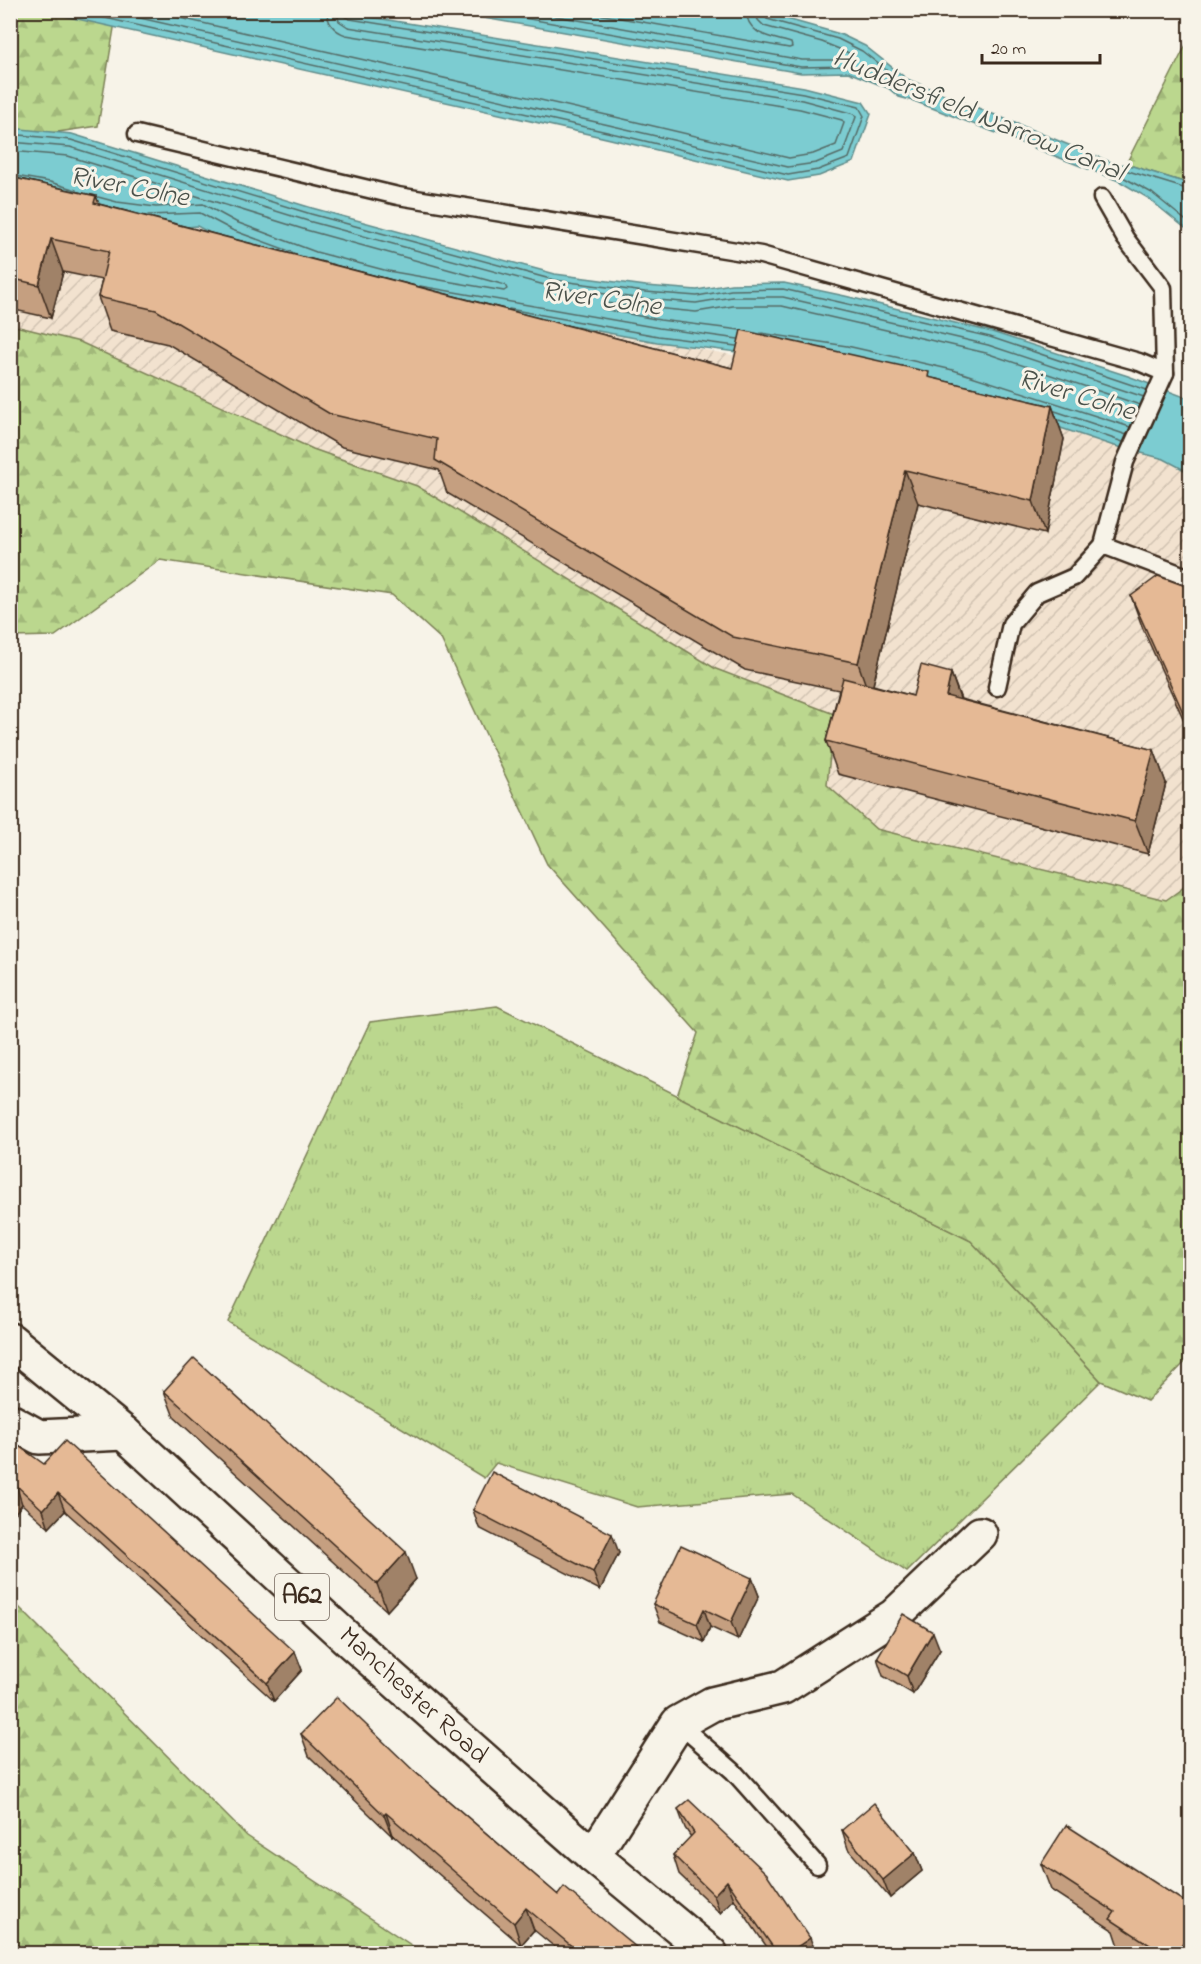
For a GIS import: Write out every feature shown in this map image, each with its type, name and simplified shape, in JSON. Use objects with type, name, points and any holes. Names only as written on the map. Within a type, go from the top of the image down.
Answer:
[{"type":"main road","name":"Manchester Road","points":[[10,1340],[124,1432],[350,1641],[593,1856],[711,1953]]},
{"type":"main road","points":[[10,1421],[39,1437],[124,1432]]},
{"type":"main road","points":[[593,1856],[678,1723],[712,1704],[783,1687],[894,1616],[980,1534]]},
{"type":"lane","points":[[137,134],[398,196],[760,255],[1139,362],[1163,379]]},
{"type":"lane","points":[[997,687],[1011,624],[1037,593],[1074,577],[1103,544],[1125,462],[1163,379],[1163,288],[1125,238],[1102,198]]},
{"type":"lane","points":[[1103,544],[1191,578]]},
{"type":"lane","points":[[678,1723],[733,1771],[817,1865]]},
{"type":"shaded area","points":[[11,204],[383,293],[954,394],[1164,459],[1190,473],[1190,883],[1166,900],[876,829],[827,785],[834,714],[716,669],[417,486],[313,449],[80,342],[11,325]]},
{"type":"green space","points":[[105,10],[116,16],[98,126],[11,139],[11,11]]},
{"type":"green space","points":[[1190,37],[1190,184],[1126,164]]},
{"type":"green space","points":[[11,325],[80,342],[313,449],[417,486],[716,669],[834,714],[827,785],[876,829],[1166,900],[1190,883],[1190,1357],[1147,1401],[1101,1381],[971,1241],[677,1096],[698,1033],[547,864],[441,639],[392,595],[160,560],[55,636],[11,637]]},
{"type":"green space","points":[[497,1006],[971,1241],[1101,1381],[907,1572],[792,1494],[637,1507],[496,1463],[484,1478],[228,1322],[370,1022]]},
{"type":"green space","points":[[11,1599],[247,1836],[423,1953],[33,1954],[11,1941]]},
{"type":"water","points":[[42,11],[333,11],[804,87],[863,102],[871,114],[854,162],[819,176],[788,181]]},
{"type":"water","name":"Huddersfield Narrow Canal","points":[[443,11],[759,11],[840,34],[865,46],[907,79],[1118,165],[1126,164],[1190,184],[1190,232],[1148,198],[1119,181],[899,97],[888,88],[848,72],[801,73]]},
{"type":"water","name":"River Colne","points":[[10,128],[72,134],[312,208],[555,274],[697,290],[731,284],[784,283],[992,332],[1128,376],[1190,399],[1190,473],[1164,459],[1111,445],[1043,422],[800,360],[657,342],[496,312],[227,242],[197,226],[155,230],[11,197]]},
{"type":"building","points":[[10,177],[96,196],[94,203],[732,368],[741,330],[929,372],[928,377],[1052,406],[1033,501],[905,470],[858,663],[733,637],[435,460],[437,439],[330,414],[156,310],[98,297],[109,251],[51,239],[39,285],[10,278]]},
{"type":"building","points":[[1158,576],[1191,588],[1191,730],[1131,596]]},
{"type":"building","points":[[921,665],[951,673],[946,696],[1154,750],[1135,821],[826,741],[843,678],[913,696]]},
{"type":"building","points":[[194,1358],[406,1552],[377,1584],[164,1391]]},
{"type":"building","points":[[10,1440],[44,1464],[65,1441],[295,1652],[267,1683],[58,1493],[43,1510],[16,1485],[10,1493]]},
{"type":"building","points":[[492,1472],[612,1534],[593,1572],[473,1510]]},
{"type":"building","points":[[681,1545],[752,1578],[731,1622],[704,1609],[697,1624],[653,1604]]},
{"type":"building","points":[[903,1614],[933,1632],[907,1676],[877,1658]]},
{"type":"building","points":[[337,1697],[415,1772],[558,1895],[564,1887],[643,1953],[580,1953],[526,1908],[514,1923],[386,1813],[384,1815],[301,1734]]},
{"type":"building","points":[[689,1800],[767,1874],[810,1938],[788,1953],[777,1953],[727,1881],[714,1895],[673,1855],[694,1833],[678,1809]]},
{"type":"building","points":[[874,1803],[915,1853],[883,1880],[842,1830]]},
{"type":"building","points":[[1066,1825],[1191,1906],[1191,1931],[1176,1953],[1162,1953],[1110,1919],[1115,1912],[1041,1864]]}]
